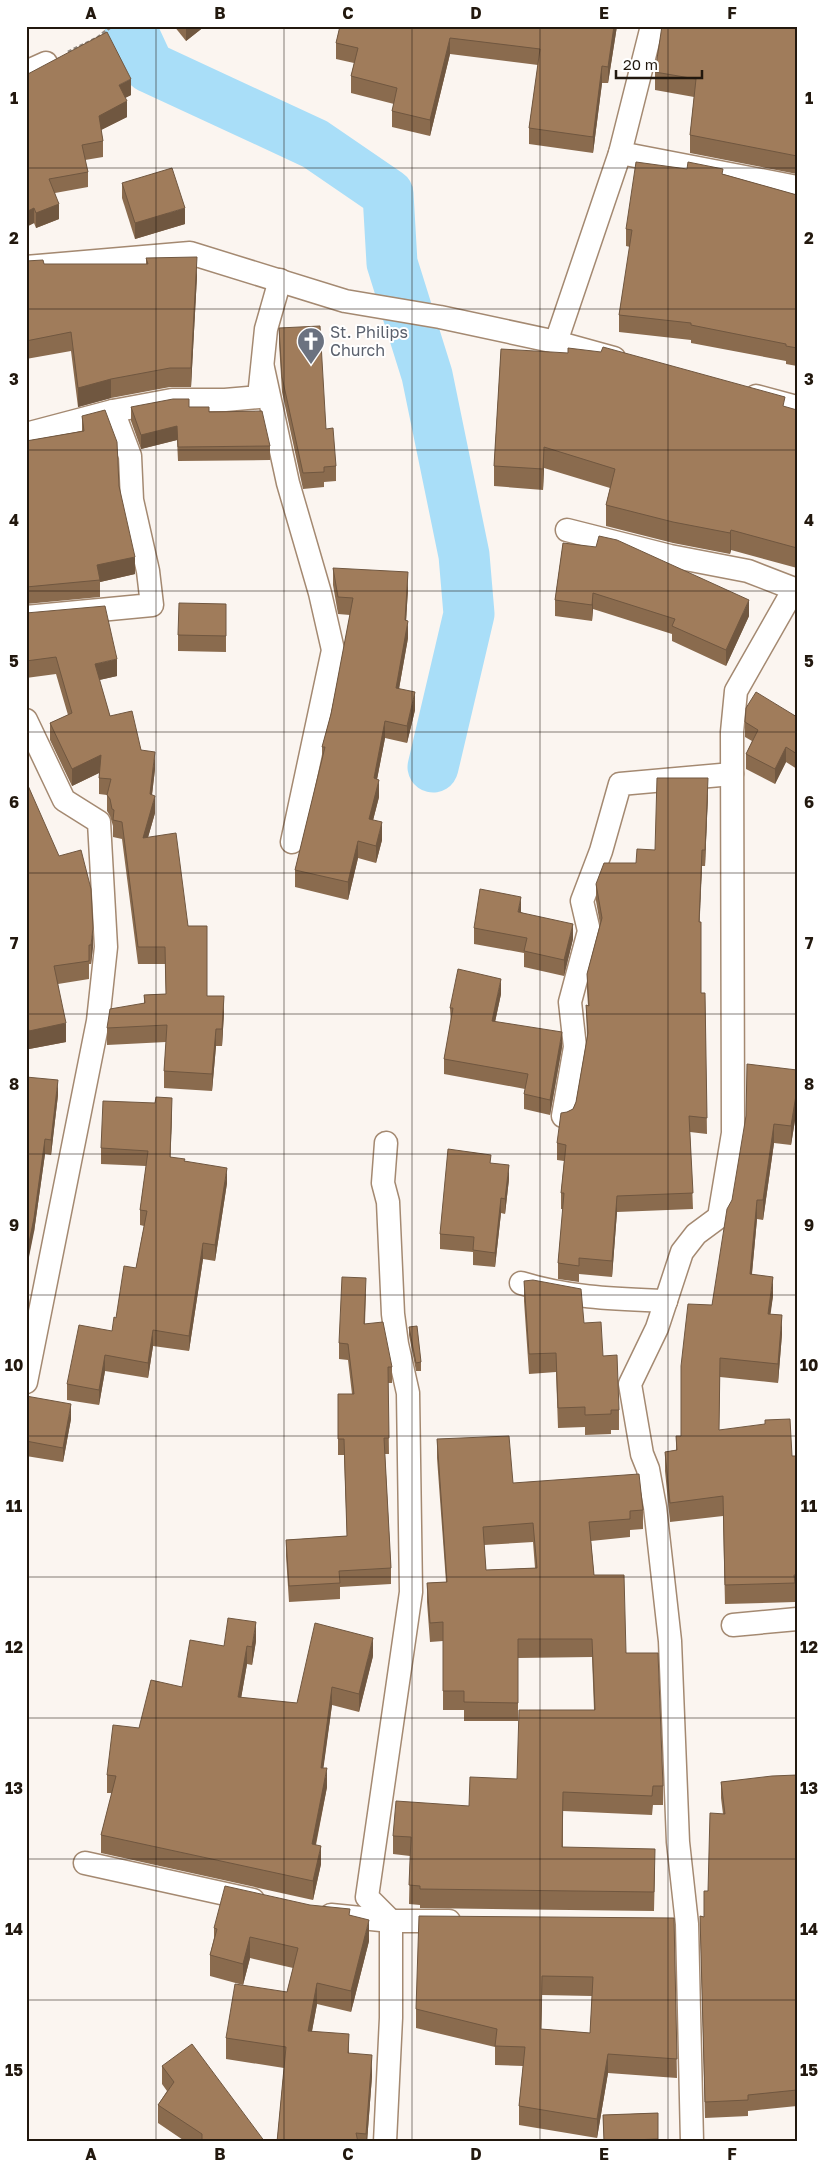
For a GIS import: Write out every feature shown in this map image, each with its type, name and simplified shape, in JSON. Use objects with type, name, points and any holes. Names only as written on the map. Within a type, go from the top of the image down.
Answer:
[{"type":"street","points":[[556,342],[620,153],[652,26]]},
{"type":"street","points":[[620,153],[797,187]]},
{"type":"street","points":[[26,267],[190,253],[345,301],[440,317],[556,342],[633,363]]},
{"type":"street","points":[[26,434],[113,412],[172,400],[225,400],[259,397],[266,329],[280,280]]},
{"type":"street","points":[[263,368],[288,484],[320,593],[333,650],[292,842]]},
{"type":"street","points":[[739,392],[797,407]]},
{"type":"street","points":[[26,618],[152,605],[148,571],[132,500],[130,456],[113,412]]},
{"type":"street","points":[[567,530],[670,556],[748,570],[796,590],[736,691],[732,732],[733,1133],[719,1217],[696,1234],[682,1252],[657,1328],[630,1384],[642,1454],[648,1468],[655,1507],[670,1640],[678,1842],[678,1923],[692,2142]]},
{"type":"street","points":[[26,720],[64,800],[98,822],[106,947],[98,1021],[26,1382]]},
{"type":"street","points":[[563,1116],[575,1047],[570,1002],[589,931],[582,901],[601,851],[620,784],[732,774]]},
{"type":"street","points":[[385,2142],[390,2018],[391,1921],[367,1897],[411,1592],[408,1393],[397,1344],[393,1314],[388,1202],[384,1182],[386,1143]]},
{"type":"street","points":[[521,1283],[543,1290],[593,1298],[666,1301]]},
{"type":"street","points":[[733,1625],[797,1619]]},
{"type":"street","points":[[85,1863],[275,1905]]},
{"type":"street","points":[[313,1913],[391,1921],[468,1921]]},
{"type":"path","points":[[36,67],[97,38],[112,26]]},
{"type":"building","points":[[340,26],[614,26],[608,67],[602,66],[593,137],[529,128],[540,49],[450,38],[430,120],[392,111],[397,88],[351,76],[358,48],[336,43]]},
{"type":"building","points":[[662,26],[797,26],[797,156],[690,135],[696,79],[655,72]]},
{"type":"building","points":[[107,32],[131,79],[119,85],[127,101],[99,116],[103,141],[82,145],[88,172],[49,179],[59,204],[36,213],[34,208],[26,212],[26,75]]},
{"type":"building","points":[[636,162],[687,169],[688,162],[723,169],[722,174],[797,195],[797,348],[786,346],[786,344],[691,325],[691,323],[619,315],[632,230],[626,229]]},
{"type":"building","points":[[172,168],[185,208],[135,223],[122,183]]},
{"type":"building","points":[[197,257],[191,368],[170,368],[111,379],[78,388],[71,332],[26,341],[26,261],[43,260],[44,264],[148,264],[146,258]]},
{"type":"building","points":[[320,326],[326,429],[333,428],[336,466],[324,467],[324,472],[303,473],[282,377],[279,328]]},
{"type":"building","points":[[603,347],[785,397],[783,406],[797,410],[797,548],[731,530],[730,533],[673,522],[606,505],[615,469],[544,447],[543,469],[494,466],[501,349],[568,353],[568,348],[601,352]]},
{"type":"building","points":[[173,399],[189,399],[189,407],[209,407],[209,412],[262,411],[270,446],[178,447],[177,426],[141,435],[131,407]]},
{"type":"building","points":[[105,410],[117,442],[119,486],[135,557],[97,565],[100,580],[26,587],[26,441],[84,431],[82,416]]},
{"type":"building","points":[[599,536],[617,540],[749,600],[726,650],[672,626],[675,619],[593,593],[592,605],[555,600],[563,543],[596,547]]},
{"type":"building","points":[[333,568],[408,572],[405,620],[408,621],[396,688],[415,692],[407,726],[385,721],[374,778],[379,780],[369,819],[382,822],[376,846],[358,841],[348,882],[295,870],[325,747],[322,747],[331,714],[353,598],[338,597]]},
{"type":"building","points":[[179,603],[226,604],[226,636],[178,635]]},
{"type":"building","points":[[105,606],[117,659],[95,664],[110,716],[132,711],[141,750],[155,752],[150,794],[155,796],[143,838],[176,833],[188,926],[207,926],[207,996],[224,996],[222,1029],[216,1029],[212,1074],[164,1071],[167,1025],[107,1028],[110,1009],[145,1003],[144,995],[166,994],[165,947],[138,947],[122,822],[113,820],[114,810],[107,795],[111,779],[99,778],[101,755],[72,769],[50,723],[72,713],[56,657],[26,661],[26,613]]},
{"type":"building","points":[[756,692],[797,717],[797,754],[786,747],[775,769],[746,754],[758,730],[745,722],[746,708]]},
{"type":"building","points":[[657,778],[708,778],[699,922],[701,922],[701,993],[705,993],[707,1118],[689,1116],[693,1193],[617,1196],[612,1261],[579,1258],[579,1266],[558,1263],[564,1193],[561,1193],[566,1145],[557,1143],[561,1113],[573,1109],[576,1102],[588,1033],[586,1005],[589,1006],[587,974],[602,918],[596,884],[604,863],[636,863],[637,849],[655,850]]},
{"type":"building","points":[[26,781],[59,856],[81,850],[91,889],[93,928],[91,945],[89,945],[89,961],[54,966],[66,1023],[29,1031],[26,1017],[26,936],[28,935],[26,929]]},
{"type":"building","points":[[480,889],[521,897],[518,912],[573,924],[564,960],[524,951],[527,938],[474,928]]},
{"type":"building","points":[[458,969],[501,979],[492,1021],[562,1032],[550,1100],[524,1094],[528,1074],[444,1059],[453,1008],[450,1008]]},
{"type":"building","points":[[747,1064],[797,1070],[797,1095],[791,1126],[774,1124],[763,1200],[757,1200],[750,1274],[773,1277],[768,1314],[782,1315],[778,1364],[720,1358],[719,1430],[765,1424],[765,1420],[790,1419],[792,1456],[797,1456],[797,1575],[794,1575],[795,1583],[725,1585],[723,1496],[670,1503],[665,1452],[677,1450],[676,1436],[681,1436],[681,1366],[688,1304],[712,1305],[727,1209],[732,1200],[746,1116]]},
{"type":"building","points":[[26,1077],[58,1080],[51,1140],[45,1139],[34,1218],[26,1257]]},
{"type":"building","points":[[156,1097],[172,1098],[170,1157],[227,1168],[215,1245],[203,1243],[189,1336],[153,1330],[148,1363],[105,1355],[99,1390],[67,1384],[79,1325],[112,1331],[114,1317],[116,1318],[124,1266],[136,1268],[147,1211],[140,1210],[148,1151],[101,1148],[103,1101],[155,1103]]},
{"type":"building","points":[[448,1149],[491,1155],[490,1163],[509,1165],[505,1199],[501,1198],[495,1253],[473,1250],[474,1237],[440,1234]]},
{"type":"building","points":[[342,1277],[366,1278],[364,1324],[383,1322],[392,1367],[388,1367],[389,1438],[384,1438],[391,1568],[339,1571],[340,1583],[289,1586],[286,1540],[347,1536],[344,1439],[338,1439],[338,1394],[354,1394],[348,1344],[339,1343]]},
{"type":"building","points":[[533,1280],[581,1289],[584,1323],[601,1322],[603,1356],[617,1355],[619,1410],[611,1410],[611,1414],[585,1415],[585,1407],[558,1408],[556,1353],[529,1354],[524,1281]]},
{"type":"building","points":[[417,1326],[421,1362],[416,1363],[409,1327]]},
{"type":"building","points":[[26,1396],[71,1404],[63,1448],[26,1441]]},
{"type":"building","points":[[509,1436],[513,1483],[639,1474],[643,1510],[630,1511],[630,1519],[589,1522],[594,1575],[624,1575],[626,1653],[658,1653],[663,1786],[653,1786],[652,1796],[563,1792],[562,1847],[655,1849],[654,1892],[420,1889],[420,1886],[409,1885],[411,1837],[393,1836],[396,1801],[469,1806],[470,1777],[517,1779],[519,1710],[595,1710],[592,1639],[518,1639],[518,1703],[464,1702],[464,1691],[443,1691],[443,1622],[430,1623],[427,1583],[447,1582],[437,1439]],"holes":[[[533,1523],[537,1568],[486,1570],[483,1527]]]},
{"type":"building","points":[[228,1618],[256,1622],[252,1647],[247,1646],[238,1697],[297,1703],[315,1623],[373,1638],[359,1694],[332,1687],[321,1768],[327,1768],[312,1844],[321,1846],[313,1881],[101,1835],[116,1776],[107,1775],[113,1725],[139,1728],[151,1680],[182,1687],[190,1640],[224,1646]]},
{"type":"building","points":[[797,1775],[797,2090],[748,2095],[748,2100],[705,2102],[700,1916],[704,1917],[704,1891],[708,1891],[710,1813],[725,1814],[721,1782]]},
{"type":"building","points":[[225,1886],[310,1905],[350,1909],[349,1915],[369,1920],[351,1991],[317,1983],[308,2031],[349,2034],[348,2053],[372,2055],[366,2134],[356,2133],[358,2142],[277,2142],[286,2047],[226,2038],[235,1984],[287,1992],[298,1948],[250,1937],[243,1964],[210,1955],[217,1929],[214,1928]]},
{"type":"building","points":[[419,1916],[674,1918],[677,2059],[608,2054],[597,2119],[519,2106],[525,2047],[495,2046],[497,2029],[416,2009]],"holes":[[[542,1976],[593,1977],[590,2033],[541,2029]]]},
{"type":"building","points":[[192,2044],[265,2142],[202,2142],[202,2134],[158,2105],[174,2082],[162,2066]]},
{"type":"building","points":[[658,2113],[658,2139],[604,2141],[603,2115]]},
{"type":"waterway","points":[[130,26],[149,67],[315,144],[388,194],[392,263],[427,375],[464,555],[469,614],[433,767]]},
{"type":"place","name":"St. Philips Church","points":[[311,365]]}]
